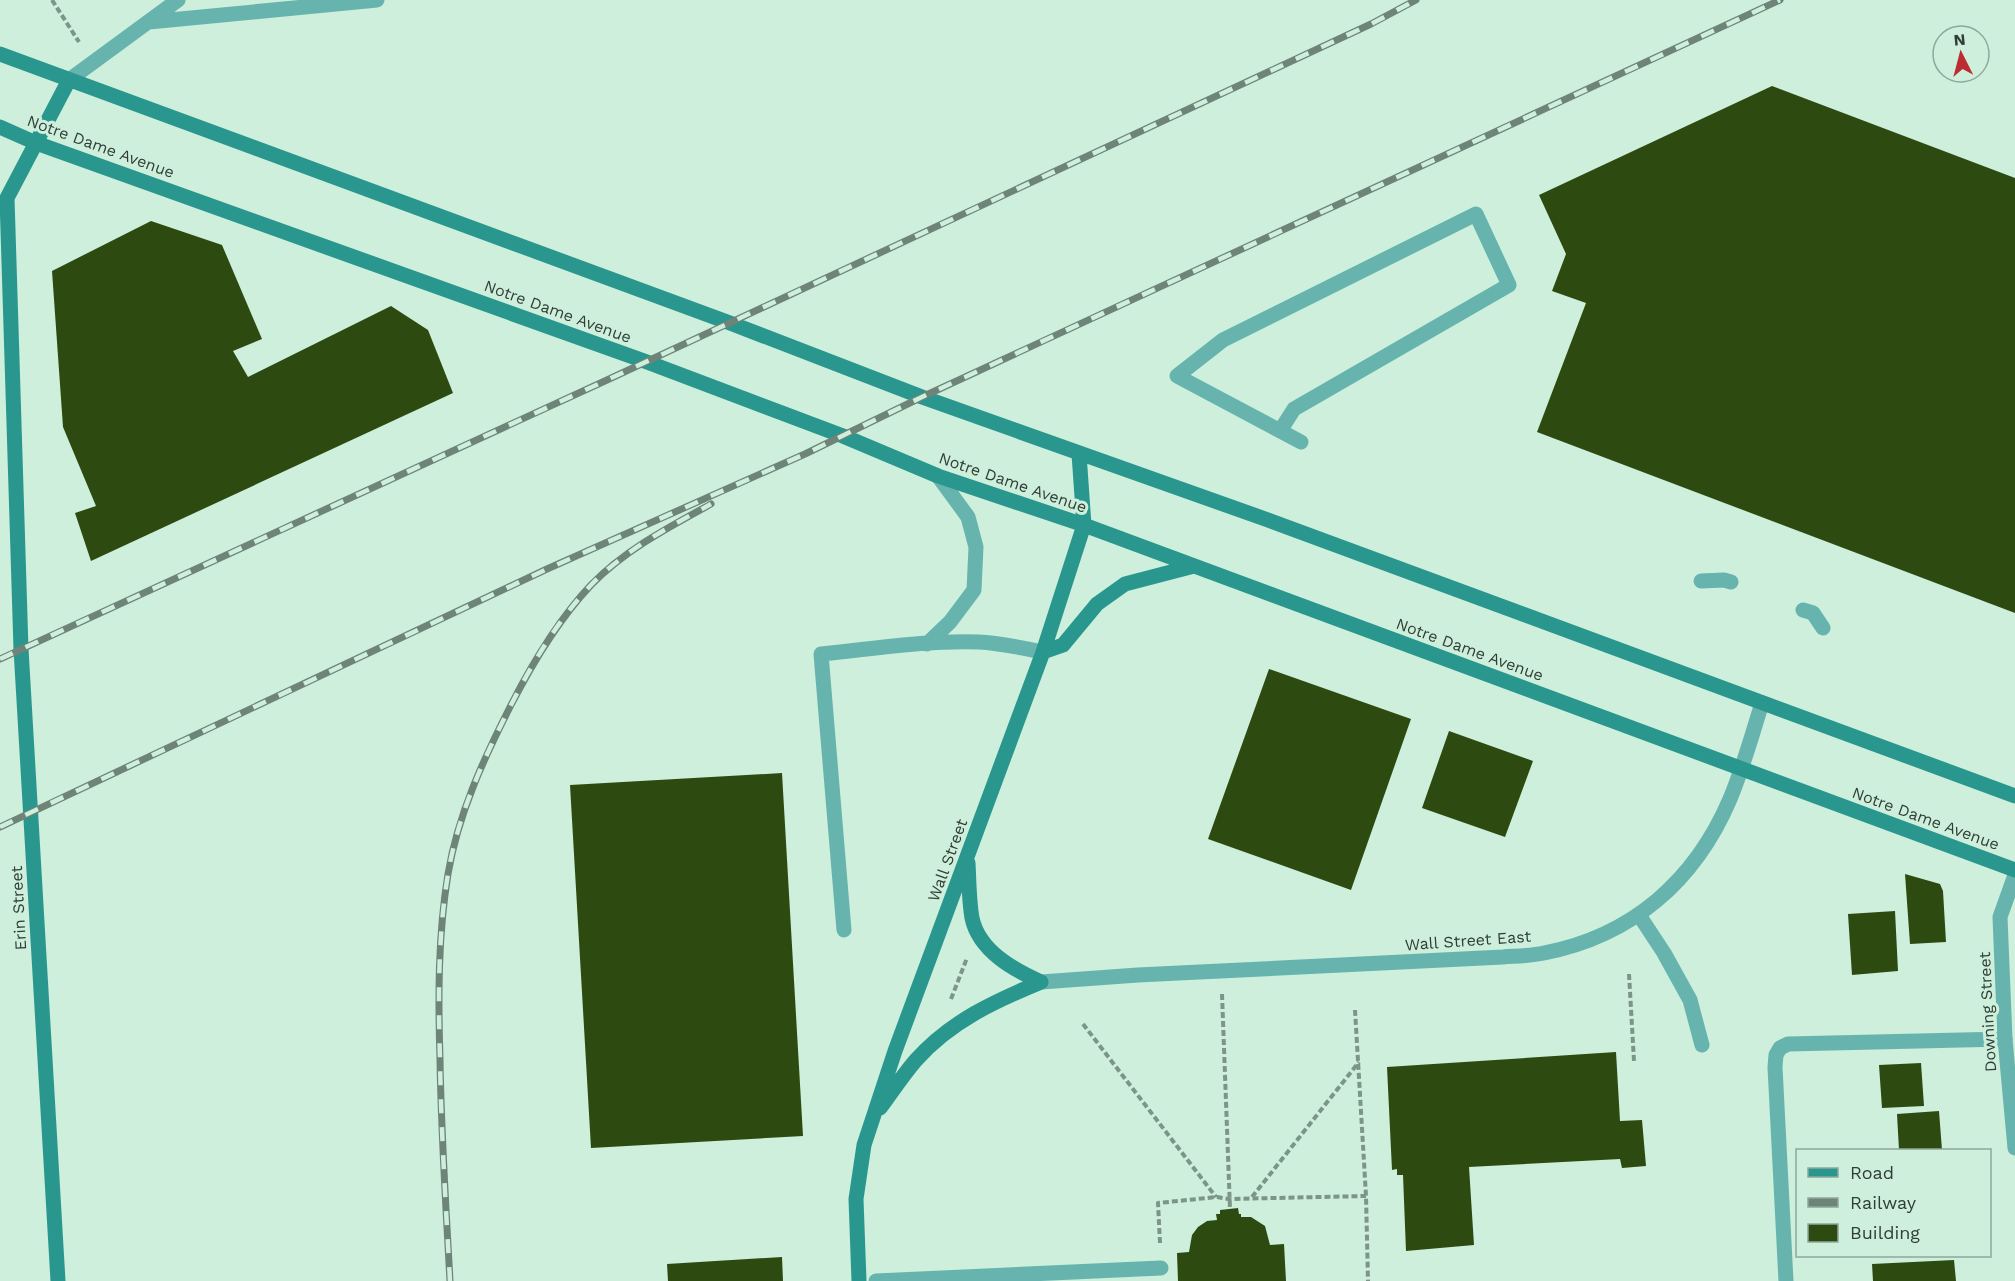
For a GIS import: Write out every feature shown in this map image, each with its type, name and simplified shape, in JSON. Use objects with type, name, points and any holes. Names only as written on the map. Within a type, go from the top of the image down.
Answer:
[{"type":"main road","points":[[0,54],[730,323],[922,397],[1279,524],[2015,796]]},
{"type":"main road","name":"Erin Street","points":[[58,1281],[21,649],[4,220],[7,198],[69,80]]},
{"type":"main road","name":"Notre Dame Avenue","points":[[0,127],[36,143],[647,362],[843,436],[938,476],[1084,525],[2015,870]]},
{"type":"main road","name":"Wall Street","points":[[859,1281],[856,1199],[859,1169],[871,1120],[1043,652],[1084,525],[1079,454]]},
{"type":"main road","points":[[1043,652],[1063,645],[1097,604],[1125,584],[1194,566]]},
{"type":"main road","points":[[968,856],[972,920],[977,930],[990,949],[1009,966],[1041,982]]},
{"type":"main road","points":[[871,1120],[916,1061],[947,1031],[989,1004],[1041,982]]},
{"type":"street","points":[[69,80],[178,0]]},
{"type":"street","points":[[149,22],[377,0]]},
{"type":"street","points":[[1280,431],[1294,410],[1509,285],[1476,214],[1223,340],[1177,376],[1280,431],[1301,442]]},
{"type":"street","points":[[927,644],[950,622],[974,590],[976,547],[968,517],[938,476]]},
{"type":"street","points":[[1701,581],[1731,582]]},
{"type":"street","points":[[1803,610],[1813,613],[1823,628]]},
{"type":"street","points":[[844,930],[821,654],[927,644],[978,642],[1006,644],[1043,652]]},
{"type":"street","name":"Wall Street East","points":[[1041,982],[1503,957],[1543,953],[1581,943],[1613,930],[1639,915],[1660,899],[1683,876],[1702,850],[1726,809],[1742,769],[1762,703]]},
{"type":"street","name":"Downing Street","points":[[2015,875],[2000,917],[2005,1039],[2015,1148]]},
{"type":"street","points":[[1639,915],[1664,953],[1690,1000],[1702,1045]]},
{"type":"street","points":[[1786,1281],[1775,1067],[1776,1055],[1780,1048],[1788,1044],[2005,1039]]},
{"type":"street","points":[[876,1281],[1161,1268]]},
{"type":"path","points":[[52,0],[83,49]]},
{"type":"path","points":[[951,999],[969,953]]},
{"type":"path","points":[[1221,971],[1230,1209]]},
{"type":"path","points":[[1629,974],[1634,1061]]},
{"type":"path","points":[[1355,1010],[1366,1196],[1368,1281]]},
{"type":"path","points":[[1083,1024],[1217,1197]]},
{"type":"path","points":[[1251,1198],[1359,1062]]},
{"type":"path","points":[[1161,1268],[1158,1203],[1217,1197],[1366,1196]]},
{"type":"building","points":[[1772,86],[2015,178],[2015,613],[1537,432],[1586,303],[1552,291],[1566,254],[1539,195]]},
{"type":"building","points":[[151,221],[222,245],[262,339],[233,351],[248,377],[391,306],[428,330],[453,393],[91,561],[75,513],[96,506],[63,427],[52,271]]},
{"type":"building","points":[[1269,669],[1411,719],[1351,890],[1208,839]]},
{"type":"building","points":[[1449,731],[1533,761],[1505,837],[1422,808]]},
{"type":"building","points":[[782,773],[803,1136],[591,1148],[570,785]]},
{"type":"building","points":[[1905,874],[1940,884],[1943,891],[1946,942],[1910,944]]},
{"type":"building","points":[[1895,911],[1898,971],[1852,975],[1848,914]]},
{"type":"building","points":[[1616,1052],[1620,1121],[1642,1120],[1646,1166],[1622,1168],[1620,1159],[1469,1167],[1474,1245],[1406,1251],[1403,1175],[1397,1175],[1397,1169],[1392,1170],[1387,1067]]},
{"type":"building","points":[[1921,1063],[1924,1106],[1882,1108],[1879,1065]]},
{"type":"building","points":[[1939,1111],[1942,1149],[1899,1149],[1897,1114]]},
{"type":"building","points":[[1238,1208],[1241,1217],[1251,1217],[1265,1226],[1270,1245],[1284,1244],[1286,1281],[1178,1281],[1177,1253],[1189,1252],[1192,1235],[1198,1227],[1207,1221],[1217,1220],[1216,1214],[1220,1214],[1220,1210]]},
{"type":"building","points":[[782,1257],[783,1281],[668,1281],[667,1264]]},
{"type":"building","points":[[1954,1260],[1956,1281],[1873,1281],[1872,1264]]},
{"type":"railway","points":[[0,659],[607,380],[1371,24],[1416,0]]},
{"type":"railway","points":[[0,827],[547,569],[805,454],[922,397],[1780,0]]},
{"type":"railway","points":[[450,1281],[441,1114],[440,966],[442,920],[448,874],[465,808],[491,745],[519,689],[537,657],[579,598],[604,572],[633,550],[711,504]]}]
